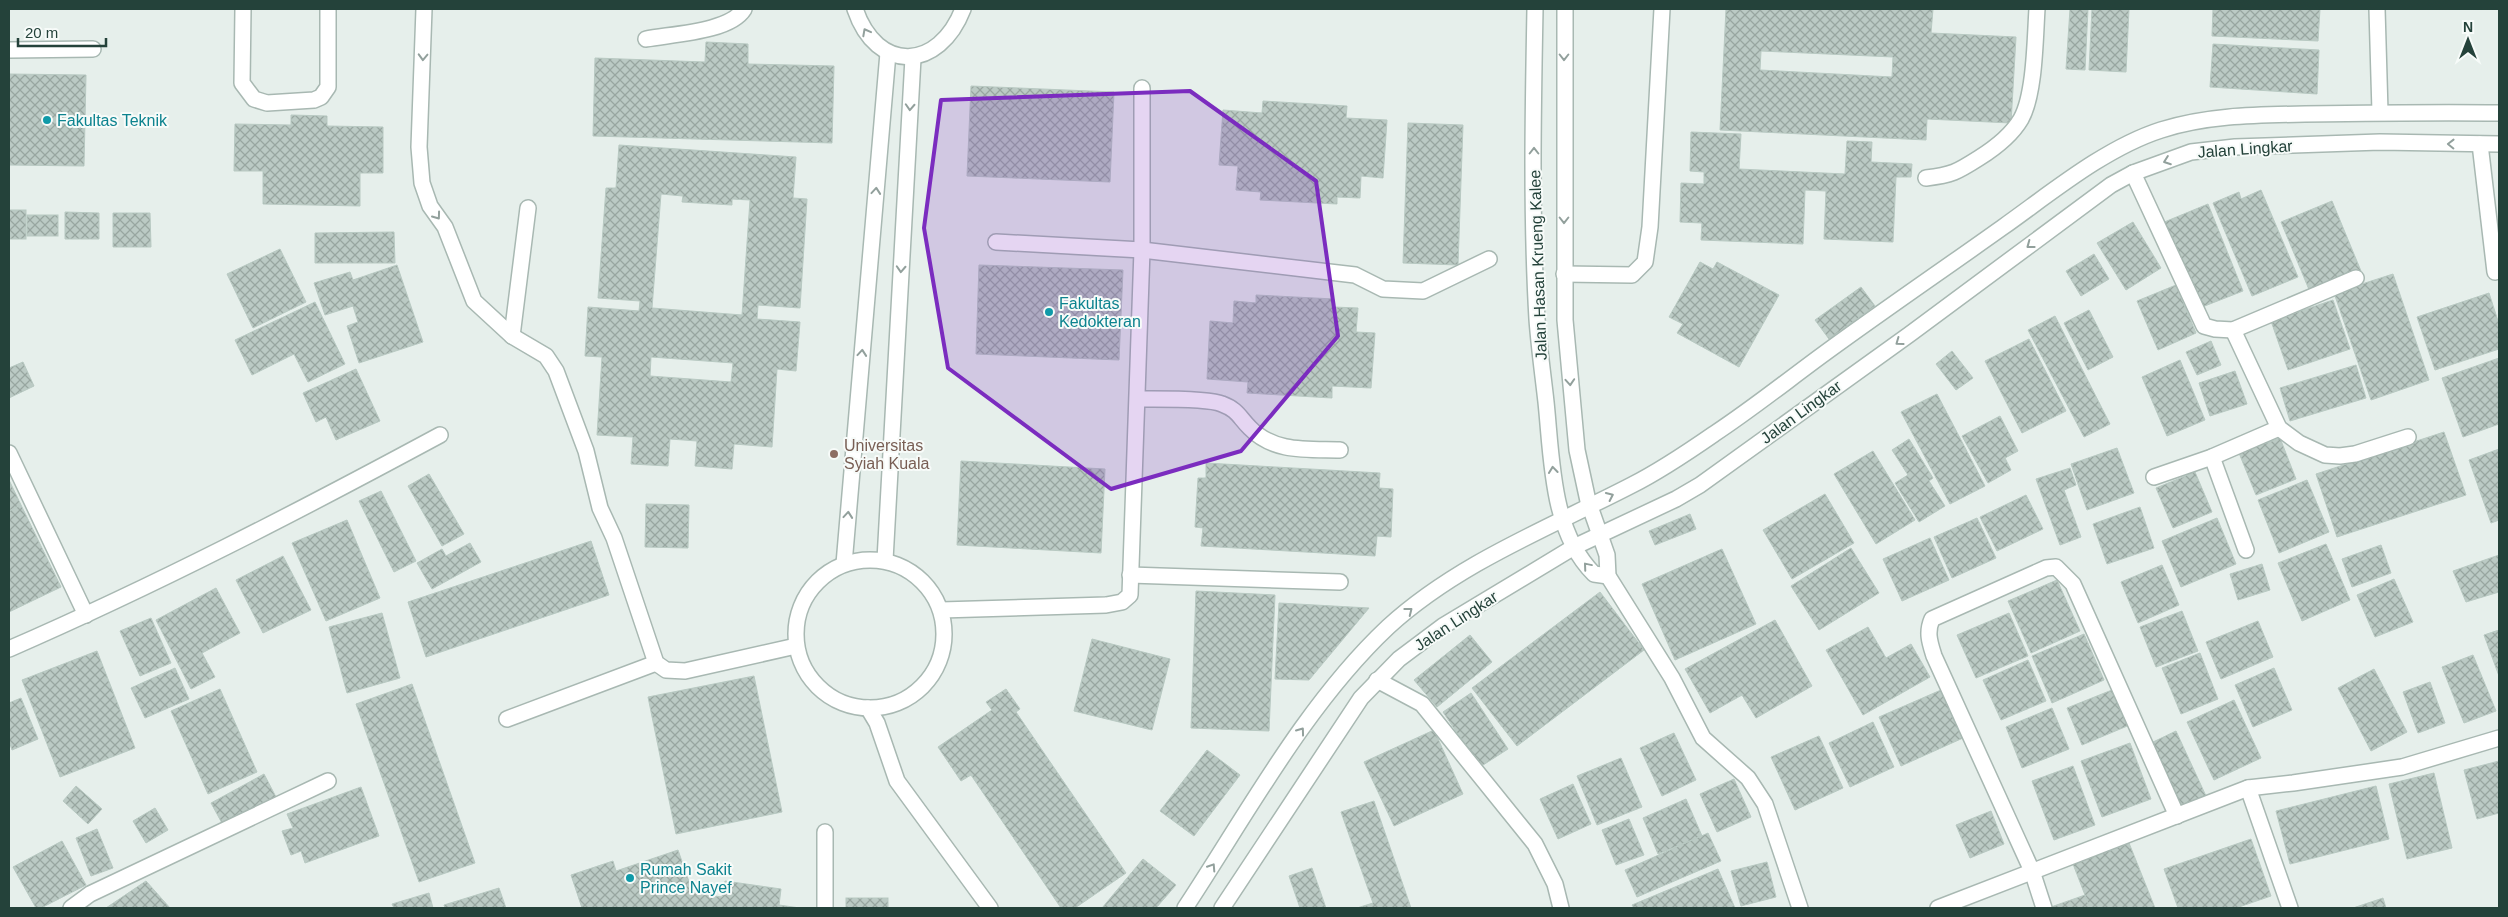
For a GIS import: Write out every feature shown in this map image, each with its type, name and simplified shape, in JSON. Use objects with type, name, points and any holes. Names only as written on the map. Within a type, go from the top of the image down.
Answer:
[{"type":"street","points":[[242,9],[242,83],[254,99],[267,103],[314,100],[321,97],[328,87],[328,9]]},
{"type":"street","points":[[424,9],[419,147],[422,183],[430,206],[445,227],[474,301],[512,336],[546,356],[556,370],[586,450],[600,508],[614,538],[656,662],[666,670],[685,671],[796,646]]},
{"type":"street","points":[[646,39],[726,24],[740,16],[744,9]]},
{"type":"street","points":[[855,9],[871,41],[888,53],[913,58],[932,51],[946,38],[959,19],[963,9]]},
{"type":"street","name":"Jalan Hasan Krueng Kalee","points":[[1535,9],[1535,255],[1537,320],[1555,483],[1563,518],[1574,547],[1594,574],[1608,576],[1609,563],[1590,506],[1579,460],[1572,406],[1564,274],[1565,9]]},
{"type":"street","points":[[1564,274],[1632,275],[1646,262],[1650,227],[1662,9]]},
{"type":"street","points":[[1926,178],[1952,175],[1986,154],[2010,135],[2022,118],[2031,82],[2037,9]]},
{"type":"street","points":[[2377,9],[2380,112]]},
{"type":"street","points":[[9,50],[93,49]]},
{"type":"street","points":[[844,564],[888,53]]},
{"type":"street","points":[[885,560],[913,58]]},
{"type":"street","points":[[941,610],[1106,605],[1122,602],[1130,595],[1142,250],[1142,88]]},
{"type":"street","points":[[1186,908],[1288,749],[1327,696],[1363,652],[1392,624],[1436,589],[1491,556],[1563,518],[1635,484],[1716,433],[2056,189],[2120,148],[2144,136],[2201,120],[2240,116],[2380,112],[2499,113]]},
{"type":"street","name":"Jalan Lingkar","points":[[1222,908],[1361,698],[1399,659],[1443,626],[1574,547],[1676,499],[1700,485],[1910,334],[2111,185],[2132,174],[2192,152],[2235,147],[2380,142],[2499,144]]},
{"type":"street","points":[[2480,144],[2495,272]]},
{"type":"street","points":[[2132,174],[2204,326],[2233,330],[2356,278]]},
{"type":"street","points":[[512,336],[528,208]]},
{"type":"street","points":[[996,242],[1142,250],[1355,275],[1383,289],[1423,291],[1489,259]]},
{"type":"street","points":[[2233,330],[2279,428],[2307,447],[2325,455],[2340,456],[2355,454],[2408,437]]},
{"type":"street","points":[[1138,398],[1220,402],[1238,412],[1250,428],[1284,449],[1340,450]]},
{"type":"street","points":[[2154,476],[2212,457],[2279,428]]},
{"type":"street","points":[[9,649],[86,615],[293,514],[440,435]]},
{"type":"street","points":[[9,453],[86,615]]},
{"type":"street","points":[[2212,457],[2246,550]]},
{"type":"street","points":[[864,559],[885,560],[909,570],[929,587],[941,610],[945,633],[942,657],[930,678],[913,694],[891,705],[868,708],[843,703],[821,690],[804,670],[796,646],[796,620],[806,596],[822,577],[844,564],[864,559]]},
{"type":"street","points":[[2044,908],[2032,871],[1934,656],[1928,628],[1932,619],[2046,568],[2056,567],[2073,584],[2178,816]]},
{"type":"street","points":[[1130,575],[1340,582]]},
{"type":"street","points":[[1608,576],[1672,678],[1703,738],[1748,778],[1765,804],[1800,908]]},
{"type":"street","points":[[507,719],[656,662]]},
{"type":"street","points":[[1377,680],[1422,704],[1535,844],[1555,884],[1561,908]]},
{"type":"street","points":[[868,708],[877,723],[897,781],[990,908]]},
{"type":"street","points":[[1938,908],[2248,788],[2293,784],[2402,767],[2499,738]]},
{"type":"street","points":[[71,908],[90,894],[328,781]]},
{"type":"street","points":[[2248,788],[2290,908]]},
{"type":"street","points":[[825,832],[825,908]]},
{"type":"highlighted area","points":[[1190,91],[1316,181],[1338,336],[1241,451],[1111,489],[948,368],[924,228],[941,100]]},
{"type":"building","points":[[1726,9],[1933,9],[1931,33],[2016,37],[2011,123],[1927,119],[1926,140],[1720,130]],"holes":[[[1761,51],[1893,57],[1892,77],[1760,70]]]},
{"type":"building","points":[[2070,9],[2088,9],[2085,70],[2066,69]]},
{"type":"building","points":[[2092,9],[2129,9],[2126,72],[2089,70]]},
{"type":"building","points":[[2213,9],[2320,9],[2318,41],[2212,36]]},
{"type":"building","points":[[706,42],[748,44],[748,64],[834,66],[832,143],[593,136],[595,58],[705,62]]},
{"type":"building","points":[[2213,44],[2319,50],[2317,94],[2210,87]]},
{"type":"building","name":"Fakultas Teknik","points":[[9,74],[86,75],[84,166],[9,165]]},
{"type":"building","points":[[971,86],[1114,92],[1110,182],[967,176]]},
{"type":"building","points":[[1263,101],[1347,106],[1346,118],[1387,120],[1383,178],[1361,176],[1360,198],[1337,197],[1337,204],[1260,200],[1261,192],[1236,190],[1238,166],[1219,165],[1223,110],[1262,113]]},
{"type":"building","points":[[291,115],[327,116],[327,126],[383,127],[383,173],[360,173],[360,206],[263,204],[263,171],[234,171],[235,124],[291,125]]},
{"type":"building","points":[[1408,123],[1463,125],[1458,265],[1403,263]]},
{"type":"building","points":[[1691,132],[1741,134],[1739,169],[1845,174],[1847,141],[1872,142],[1871,162],[1912,164],[1911,177],[1896,177],[1893,242],[1824,239],[1826,191],[1805,190],[1803,244],[1701,240],[1702,223],[1680,222],[1681,183],[1704,184],[1704,172],[1690,171]]},
{"type":"building","points":[[619,145],[796,157],[793,198],[807,199],[800,308],[758,305],[757,319],[800,322],[796,371],[777,369],[772,447],[734,444],[732,469],[695,466],[697,441],[670,439],[668,466],[631,464],[633,437],[597,435],[602,357],[585,356],[588,307],[639,311],[640,301],[598,298],[606,188],[616,188]],"holes":[[[661,194],[683,196],[682,202],[732,205],[732,199],[750,200],[742,315],[652,308]],[[651,357],[733,363],[731,382],[650,376]]]},
{"type":"building","points":[[2261,190],[2298,277],[2252,296],[2213,203],[2239,192],[2241,199]]},
{"type":"building","points":[[2332,201],[2361,271],[2310,292],[2281,222]]},
{"type":"building","points":[[2208,204],[2243,291],[2197,309],[2162,223]]},
{"type":"building","points":[[9,210],[26,210],[26,239],[9,239]]},
{"type":"building","points":[[65,212],[99,213],[99,239],[65,239]]},
{"type":"building","points":[[113,213],[150,213],[151,247],[113,247]]},
{"type":"building","points":[[27,215],[58,215],[58,236],[27,236]]},
{"type":"building","points":[[2133,222],[2161,268],[2126,290],[2097,243]]},
{"type":"building","points":[[394,232],[395,263],[315,263],[315,233]]},
{"type":"building","points":[[280,249],[306,302],[253,328],[227,274]]},
{"type":"building","points":[[2094,254],[2109,279],[2081,296],[2066,271]]},
{"type":"building","points":[[1700,262],[1713,269],[1717,262],[1779,295],[1739,367],[1677,333],[1683,324],[1669,317]]},
{"type":"building","points":[[397,265],[423,342],[359,363],[347,326],[358,322],[353,306],[325,315],[314,283],[350,272],[353,280]]},
{"type":"building","name":"Fakultas Kedokteran","points":[[979,265],[1123,270],[1119,360],[976,354]]},
{"type":"building","points":[[2393,274],[2429,380],[2371,400],[2334,293]]},
{"type":"building","points":[[2176,285],[2196,333],[2158,350],[2137,301]]},
{"type":"building","points":[[1861,287],[1875,306],[1829,339],[1815,320]]},
{"type":"building","points":[[2489,293],[2499,324],[2499,349],[2435,370],[2417,317]]},
{"type":"building","points":[[1256,295],[1334,299],[1333,307],[1358,308],[1356,332],[1375,333],[1371,388],[1332,386],[1332,398],[1247,393],[1248,382],[1207,379],[1210,321],[1233,323],[1234,301],[1256,303]]},
{"type":"building","points":[[2333,300],[2350,349],[2288,370],[2271,321]]},
{"type":"building","points":[[315,302],[345,364],[308,382],[294,354],[252,375],[235,340]]},
{"type":"building","points":[[2089,310],[2113,357],[2088,370],[2064,323]]},
{"type":"building","points":[[2055,316],[2110,424],[2084,437],[2028,330]]},
{"type":"building","points":[[2029,339],[2066,411],[2022,433],[1985,361]]},
{"type":"building","points":[[2211,341],[2221,365],[2197,375],[2186,352]]},
{"type":"building","points":[[1952,351],[1973,378],[1956,390],[1936,364]]},
{"type":"building","points":[[2499,358],[2499,424],[2463,437],[2442,378]]},
{"type":"building","points":[[2180,360],[2205,420],[2167,436],[2142,377]]},
{"type":"building","points":[[23,362],[34,386],[9,398],[9,368]]},
{"type":"building","points":[[2356,365],[2366,398],[2290,421],[2280,388]]},
{"type":"building","points":[[356,369],[380,421],[336,440],[326,417],[316,422],[303,393]]},
{"type":"building","points":[[2235,371],[2247,404],[2210,416],[2199,383]]},
{"type":"building","points":[[1937,394],[1985,486],[1950,504],[1901,412]]},
{"type":"building","points":[[2000,416],[2018,451],[2005,458],[2011,470],[1988,483],[1962,436]]},
{"type":"building","points":[[2444,432],[2466,495],[2337,537],[2316,474]]},
{"type":"building","points":[[2280,438],[2296,479],[2256,495],[2239,453]]},
{"type":"building","points":[[1909,439],[1933,478],[1929,481],[1945,506],[1919,522],[1895,483],[1908,475],[1892,450]]},
{"type":"building","points":[[2117,448],[2134,493],[2087,510],[2071,464]]},
{"type":"building","points":[[2499,449],[2499,520],[2491,523],[2469,460]]},
{"type":"building","points":[[1873,451],[1915,520],[1876,544],[1834,474]]},
{"type":"building","points":[[961,461],[1105,469],[1101,553],[957,545]]},
{"type":"building","points":[[1206,463],[1380,473],[1379,488],[1393,489],[1391,537],[1377,536],[1375,556],[1201,546],[1203,528],[1195,527],[1198,478],[1206,478]]},
{"type":"building","points":[[2070,468],[2076,485],[2064,490],[2081,537],[2060,545],[2036,479]]},
{"type":"building","points":[[2195,472],[2212,512],[2173,528],[2156,488]]},
{"type":"building","points":[[429,474],[464,534],[442,546],[408,486]]},
{"type":"building","points":[[9,480],[21,505],[9,511]]},
{"type":"building","points":[[2307,480],[2329,532],[2279,553],[2258,500]]},
{"type":"building","points":[[381,491],[416,561],[394,572],[359,501]]},
{"type":"building","points":[[1825,494],[1854,543],[1792,579],[1763,530]]},
{"type":"building","points":[[2026,495],[2043,529],[1997,551],[1980,517]]},
{"type":"building","points":[[646,504],[689,505],[688,548],[645,547]]},
{"type":"building","points":[[21,505],[61,587],[9,612],[9,511]]},
{"type":"building","points":[[2140,507],[2154,548],[2107,564],[2093,524]]},
{"type":"building","points":[[1690,514],[1696,529],[1655,545],[1649,531]]},
{"type":"building","points":[[1977,518],[1996,558],[1952,578],[1934,537]]},
{"type":"building","points":[[2217,518],[2236,564],[2181,587],[2162,541]]},
{"type":"building","points":[[347,520],[380,598],[326,621],[292,543]]},
{"type":"building","points":[[1930,538],[1949,580],[1902,601],[1883,559]]},
{"type":"building","points":[[591,541],[609,595],[426,657],[408,602]]},
{"type":"building","points":[[470,543],[481,562],[432,589],[417,563],[442,549],[446,556]]},
{"type":"building","points":[[2326,544],[2350,600],[2302,621],[2278,563]]},
{"type":"building","points":[[2381,545],[2391,573],[2352,587],[2342,559]]},
{"type":"building","points":[[1851,548],[1879,593],[1819,630],[1791,586]]},
{"type":"building","points":[[1722,549],[1756,624],[1675,660],[1642,584]]},
{"type":"building","points":[[2499,555],[2499,592],[2466,602],[2453,571]]},
{"type":"building","points":[[283,556],[311,610],[263,633],[236,580]]},
{"type":"building","points":[[2262,564],[2270,590],[2238,600],[2230,574]]},
{"type":"building","points":[[2162,565],[2179,605],[2138,623],[2121,582]]},
{"type":"building","points":[[2394,579],[2413,622],[2375,637],[2357,595]]},
{"type":"building","points":[[2057,580],[2080,631],[2031,653],[2008,601]]},
{"type":"building","points":[[216,588],[240,633],[202,653],[215,677],[191,689],[156,620]]},
{"type":"building","points":[[1196,591],[1275,595],[1269,731],[1191,728]]},
{"type":"building","points":[[1600,592],[1644,650],[1517,746],[1472,688]]},
{"type":"building","points":[[1279,603],[1369,608],[1309,680],[1275,679]]},
{"type":"building","points":[[2182,611],[2198,651],[2156,667],[2140,627]]},
{"type":"building","points":[[382,613],[400,678],[347,693],[329,627]]},
{"type":"building","points":[[2009,613],[2028,656],[1976,678],[1957,635]]},
{"type":"building","points":[[151,618],[171,663],[140,676],[120,631]]},
{"type":"building","points":[[1775,620],[1812,686],[1756,718],[1742,695],[1710,713],[1685,669]]},
{"type":"building","points":[[2258,621],[2273,657],[2221,679],[2206,642]]},
{"type":"building","points":[[1868,627],[1886,658],[1911,644],[1930,677],[1863,715],[1826,650]]},
{"type":"building","points":[[2499,630],[2499,676],[2484,635]]},
{"type":"building","points":[[2084,634],[2104,680],[2052,703],[2032,656]]},
{"type":"building","points":[[1470,635],[1492,662],[1437,707],[1414,680]]},
{"type":"building","points":[[1092,639],[1170,659],[1152,730],[1074,711]]},
{"type":"building","points":[[97,651],[135,748],[60,777],[22,680]]},
{"type":"building","points":[[2200,653],[2218,699],[2181,714],[2162,668]]},
{"type":"building","points":[[2473,655],[2496,711],[2464,723],[2442,667]]},
{"type":"building","points":[[2028,660],[2046,701],[2001,720],[1983,680]]},
{"type":"building","points":[[175,668],[189,699],[145,718],[131,688]]},
{"type":"building","points":[[2274,668],[2292,710],[2253,727],[2235,685]]},
{"type":"building","points":[[2374,669],[2407,732],[2371,751],[2338,688]]},
{"type":"building","points":[[754,676],[782,812],[676,834],[648,697]]},
{"type":"building","points":[[2430,682],[2445,723],[2418,733],[2403,692]]},
{"type":"building","points":[[412,684],[475,863],[419,882],[356,704]]},
{"type":"building","points":[[2117,688],[2132,724],[2082,745],[2067,708]]},
{"type":"building","points":[[220,689],[257,772],[208,794],[171,711]]},
{"type":"building","points":[[1006,689],[1020,709],[1016,712],[1126,873],[1075,908],[1061,908],[971,775],[961,781],[938,747],[992,710],[986,702]]},
{"type":"building","points":[[1941,690],[1963,738],[1901,766],[1879,717]]},
{"type":"building","points":[[1471,693],[1508,749],[1480,767],[1443,712]]},
{"type":"building","points":[[21,698],[38,739],[12,750],[9,741],[9,703]]},
{"type":"building","points":[[2234,700],[2261,758],[2214,780],[2187,722]]},
{"type":"building","points":[[2052,708],[2069,749],[2022,768],[2006,727]]},
{"type":"building","points":[[1873,722],[1894,767],[1850,787],[1829,743]]},
{"type":"building","points":[[1434,730],[1463,794],[1394,826],[1364,762]]},
{"type":"building","points":[[2176,731],[2206,796],[2181,808],[2151,743]]},
{"type":"building","points":[[1674,733],[1696,780],[1662,796],[1640,748]]},
{"type":"building","points":[[1819,736],[1843,788],[1795,810],[1771,757]]},
{"type":"building","points":[[2130,743],[2151,799],[2102,817],[2081,761]]},
{"type":"building","points":[[1207,750],[1240,775],[1194,836],[1160,811]]},
{"type":"building","points":[[1621,758],[1642,807],[1597,825],[1577,776]]},
{"type":"building","points":[[2499,761],[2499,813],[2477,819],[2464,770]]},
{"type":"building","points":[[2073,766],[2095,825],[2054,840],[2032,781]]},
{"type":"building","points":[[2434,773],[2452,848],[2407,859],[2389,784]]},
{"type":"building","points":[[264,774],[276,797],[223,825],[211,803]]},
{"type":"building","points":[[1734,779],[1751,817],[1717,832],[1700,794]]},
{"type":"building","points":[[1573,784],[1591,824],[1558,839],[1540,799]]},
{"type":"building","points":[[76,786],[102,809],[88,824],[63,801]]},
{"type":"building","points":[[2376,786],[2389,839],[2290,864],[2276,811]]},
{"type":"building","points":[[361,787],[379,836],[305,863],[301,851],[291,855],[282,831],[293,828],[287,814]]},
{"type":"building","points":[[1686,799],[1702,836],[1658,854],[1643,818]]},
{"type":"building","points":[[1374,801],[1411,908],[1357,908],[1373,903],[1341,812]]},
{"type":"building","points":[[155,808],[168,830],[146,843],[133,821]]},
{"type":"building","points":[[1991,811],[2004,844],[1970,858],[1956,825]]},
{"type":"building","points":[[1629,819],[1644,855],[1616,865],[1602,830]]},
{"type":"building","points":[[97,829],[113,868],[91,876],[76,838]]},
{"type":"building","points":[[1708,833],[1721,861],[1637,897],[1625,870]]},
{"type":"building","points":[[2251,839],[2271,896],[2236,908],[2178,908],[2164,869]]},
{"type":"building","points":[[62,841],[86,885],[41,908],[36,908],[13,867]]},
{"type":"building","points":[[2129,843],[2155,908],[2090,908],[2073,864]]},
{"type":"building","name":"Rumah Sakit Prince Nayef","points":[[678,850],[693,893],[722,897],[725,881],[781,889],[779,905],[800,908],[582,908],[571,875],[613,861],[616,871]]},
{"type":"building","points":[[1143,859],[1176,885],[1156,908],[1102,908]]},
{"type":"building","points":[[1767,862],[1776,897],[1741,906],[1731,871]]},
{"type":"building","points":[[1312,868],[1326,908],[1300,908],[1289,876]]},
{"type":"building","points":[[1718,869],[1735,908],[1634,908],[1632,905]]},
{"type":"building","points":[[146,881],[170,908],[106,908]]},
{"type":"building","points":[[499,888],[506,908],[445,908],[444,905]]},
{"type":"building","points":[[429,893],[433,908],[394,908],[392,904]]},
{"type":"building","points":[[2085,895],[2090,908],[2051,907]]},
{"type":"building","points":[[846,898],[888,898],[888,908],[846,908]]},
{"type":"building","points":[[2383,898],[2386,908],[2353,908]]},
{"type":"place","name":"Fakultas Teknik","points":[[47,120]]},
{"type":"place","name":"Fakultas Kedokteran","points":[[1049,312]]},
{"type":"place","name":"Universitas Syiah Kuala","points":[[834,454]]},
{"type":"place","name":"Rumah Sakit Prince Nayef","points":[[630,878]]}]
